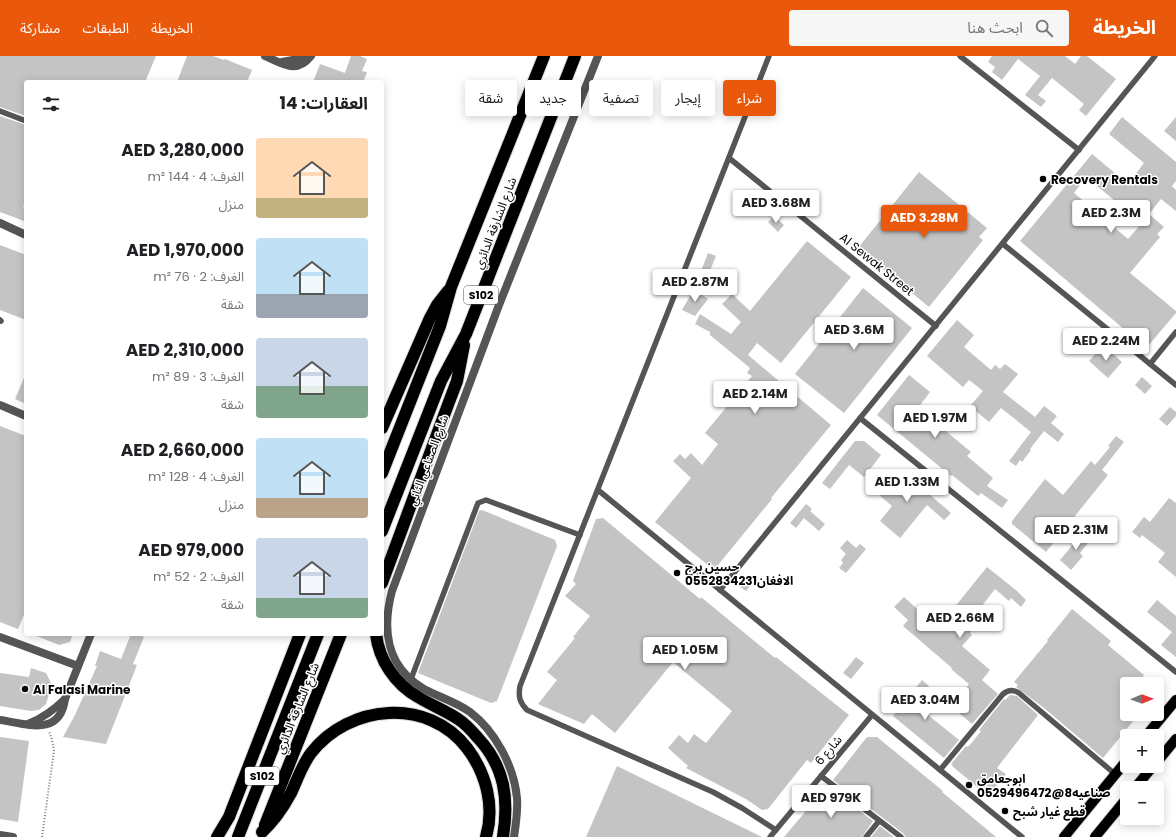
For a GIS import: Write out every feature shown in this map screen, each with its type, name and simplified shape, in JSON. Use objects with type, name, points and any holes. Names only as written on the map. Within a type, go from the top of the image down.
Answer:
[{"type":"highway","name":"شارع الشارقة الدائري","points":[[384,468],[440,326],[451,287],[544,56]]},
{"type":"highway","name":"شارع الشارقة الدائري","points":[[384,526],[442,381],[466,334],[575,56]]},
{"type":"highway","points":[[384,424],[430,318],[437,305],[451,287]]},
{"type":"highway","points":[[384,578],[457,381],[466,334]]},
{"type":"highway","points":[[217,837],[229,818],[299,636]]},
{"type":"highway","name":"شارع الشارقة الدائري","points":[[238,837],[317,636]]},
{"type":"highway","name":"شارع الشارقة الدائري","points":[[261,835],[340,636]]},
{"type":"highway","points":[[376,636],[381,654],[387,666],[402,686],[418,698],[459,720],[470,729],[489,750],[502,777],[505,791],[503,837]]},
{"type":"highway","points":[[261,835],[274,821],[283,808],[310,754],[326,737],[342,726],[359,718],[396,712],[414,715],[432,721],[449,731],[463,743],[474,758],[483,775],[488,793],[490,812],[486,837]]},
{"type":"main road","points":[[1152,729],[1176,700]]},
{"type":"main road","points":[[1164,753],[1176,738]]},
{"type":"main road","points":[[1064,837],[1120,768]]},
{"type":"main road","points":[[1141,781],[1147,773]]},
{"type":"main road","points":[[1095,837],[1120,807]]},
{"type":"street","points":[[265,56],[286,66],[293,67],[300,66],[311,56]]},
{"type":"street","points":[[280,62],[289,62],[305,56]]},
{"type":"street","name":"شارع الصناعي الثاني","points":[[514,837],[517,818],[517,797],[513,778],[495,739],[470,713],[456,704],[422,688],[411,679],[397,662],[388,642],[386,625],[387,607],[499,305],[598,56]]},
{"type":"street","points":[[0,223],[24,234]]},
{"type":"street","points":[[0,405],[24,415]]},
{"type":"street","points":[[0,720],[37,726],[46,725],[54,721],[64,708],[65,699],[90,636]]},
{"type":"street","points":[[0,637],[78,666]]},
{"type":"street","points":[[28,724],[52,711],[65,699]]},
{"type":"street","points":[[0,835],[13,837]]},
{"type":"lane","points":[[770,56],[518,693],[523,706],[533,714],[723,797],[776,830]]},
{"type":"lane","points":[[960,56],[1079,150]]},
{"type":"lane","points":[[720,590],[1155,56]]},
{"type":"lane","points":[[0,111],[24,120]]},
{"type":"lane","name":"Al Sewak Street","points":[[729,158],[936,326]]},
{"type":"lane","points":[[1003,244],[1176,385]]},
{"type":"lane","points":[[1150,364],[1176,332]]},
{"type":"lane","points":[[860,418],[1176,672]]},
{"type":"lane","points":[[598,490],[1022,837]]},
{"type":"lane","points":[[411,679],[478,503],[486,500],[580,535]]},
{"type":"lane","points":[[940,770],[1003,694],[1013,690],[1019,693],[1115,774]]},
{"type":"lane","name":"شارع 6","points":[[770,837],[872,715]]},
{"type":"lane","points":[[821,776],[900,837]]},
{"type":"lane","points":[[866,837],[879,820]]},
{"type":"path","points":[[42,837],[54,751],[51,734],[46,725]]},
{"type":"building","points":[[0,56],[156,56],[146,80],[24,80],[24,115],[0,107]]},
{"type":"building","points":[[187,56],[213,56],[224,60],[225,59],[252,70],[248,80],[178,80]]},
{"type":"building","points":[[351,56],[360,56],[367,59],[362,71],[367,72],[364,80],[314,80],[320,64],[345,73]]},
{"type":"building","points":[[992,56],[1065,56],[1075,64],[1081,56],[1087,56],[1116,79],[1086,116],[1079,110],[1084,104],[1052,78],[1038,95],[1046,101],[1041,107],[1025,95],[1040,76],[1018,59],[1002,80],[992,72],[995,67],[988,62]]},
{"type":"building","points":[[0,116],[24,124],[24,221],[0,212]]},
{"type":"building","points":[[1122,117],[1176,162],[1176,181],[1172,186],[1176,190],[1176,211],[1161,199],[1149,214],[1164,227],[1157,234],[1160,237],[1130,273],[1176,311],[1176,313],[1148,346],[1126,328],[1125,330],[1020,241],[1092,154],[1128,184],[1144,163],[1109,134]],"holes":[[[1086,177],[1142,223],[1128,239],[1074,193]]]},
{"type":"building","points":[[1176,117],[1176,141],[1164,131]]},
{"type":"building","points":[[919,172],[987,228],[979,237],[983,240],[929,307],[858,248]]},
{"type":"building","points":[[774,216],[784,225],[778,232],[768,222]]},
{"type":"building","points":[[807,241],[851,277],[781,363],[757,343],[748,355],[831,425],[714,570],[655,522],[691,478],[673,461],[680,454],[685,459],[691,453],[702,465],[718,444],[705,433],[752,376],[747,373],[750,368],[710,335],[710,332],[695,324],[700,314],[731,334],[741,322],[722,304],[732,294],[750,311]]},
{"type":"building","points":[[0,245],[24,254],[24,319],[0,310]]},
{"type":"building","points":[[708,253],[716,256],[703,287],[696,284]]},
{"type":"building","points":[[863,288],[912,328],[844,413],[795,374]]},
{"type":"building","points":[[694,289],[708,299],[695,316],[682,310]]},
{"type":"building","points":[[957,320],[974,335],[964,347],[991,370],[995,365],[1000,369],[1005,364],[1018,374],[1003,392],[1035,417],[1044,406],[1057,416],[1051,423],[1064,434],[1058,442],[1044,431],[1022,462],[1020,460],[1016,466],[1009,461],[1031,432],[1001,408],[989,422],[970,406],[983,391],[969,380],[963,387],[927,356]]},
{"type":"building","points":[[1103,345],[1122,362],[1108,378],[1089,361]]},
{"type":"building","points":[[909,375],[930,392],[918,408],[971,452],[967,456],[993,478],[987,486],[1008,500],[1002,508],[981,493],[978,496],[952,475],[951,476],[877,415]]},
{"type":"building","points":[[1142,377],[1152,386],[1145,394],[1135,385]]},
{"type":"building","points":[[24,378],[24,403],[15,399]]},
{"type":"building","points":[[1170,407],[1176,412],[1176,416],[1167,426],[1159,419]]},
{"type":"building","points":[[0,426],[24,435],[24,615],[18,629],[0,622]]},
{"type":"building","points":[[1116,436],[1124,442],[1102,470],[1108,475],[1046,552],[1012,524],[1012,521],[1045,479],[1063,495],[1091,461],[1095,465],[1110,447],[1108,446]]},
{"type":"building","points":[[855,441],[864,441],[881,455],[864,477],[849,465],[830,489],[822,483]]},
{"type":"building","points":[[900,469],[951,513],[944,520],[927,505],[900,538],[880,521],[892,506],[879,495]]},
{"type":"building","points":[[1169,498],[1176,503],[1176,577],[1158,562],[1165,553],[1142,535],[1140,538],[1132,532],[1144,517],[1150,522]]},
{"type":"building","points":[[806,504],[812,509],[810,511],[825,524],[819,531],[804,518],[796,528],[790,523]]},
{"type":"building","points":[[482,510],[555,540],[557,546],[497,701],[491,703],[418,673],[479,511]]},
{"type":"building","points":[[603,518],[700,599],[701,597],[775,658],[776,657],[849,715],[811,763],[807,760],[768,809],[762,810],[746,799],[686,768],[688,766],[668,748],[679,735],[688,743],[694,734],[706,743],[732,711],[673,662],[615,733],[592,714],[584,724],[538,704],[557,680],[547,672],[575,638],[573,637],[590,616],[565,596],[576,584],[573,581],[596,519]]},
{"type":"building","points":[[1085,530],[1093,537],[1080,553],[1083,556],[1071,570],[1060,560]]},
{"type":"building","points":[[847,540],[856,548],[860,544],[866,549],[846,573],[839,568],[843,563],[841,560],[846,554],[840,548]]},
{"type":"building","points":[[987,567],[1026,600],[1021,607],[1011,598],[1009,601],[995,589],[968,624],[973,629],[970,633],[972,635],[962,646],[990,670],[982,680],[998,694],[972,724],[951,706],[969,684],[903,626],[908,620],[894,607],[904,597],[927,618],[935,608],[945,617]]},
{"type":"building","points":[[748,575],[754,581],[746,591],[739,586]]},
{"type":"building","points":[[1157,600],[1176,616],[1176,657],[1161,645],[1172,632],[1147,612]]},
{"type":"building","points":[[1072,609],[1111,641],[1108,645],[1144,675],[1142,677],[1120,677],[1120,721],[1133,721],[1127,729],[1120,729],[1120,737],[1103,758],[1044,708],[1016,687],[1018,685],[1014,682],[1048,641],[1047,640]]},
{"type":"building","points":[[37,636],[72,636],[70,642],[59,645]]},
{"type":"building","points":[[130,636],[144,637],[133,664],[137,665],[106,744],[63,737],[75,715],[97,666],[95,666],[100,651],[121,659]]},
{"type":"building","points":[[856,657],[864,663],[851,679],[843,673]]},
{"type":"building","name":"Al Falasi Marine","points":[[31,668],[46,673],[52,685],[46,704],[39,710],[31,711],[0,706],[0,673],[29,677]]},
{"type":"building","points":[[922,680],[929,686],[923,693],[936,704],[928,715],[959,740],[944,758],[893,716]]},
{"type":"building","points":[[1010,695],[1017,696],[1038,715],[997,768],[1006,774],[988,796],[951,764],[966,746],[967,747],[970,745],[981,731],[979,730],[1004,699],[1005,700]]},
{"type":"building","points":[[0,737],[29,741],[18,822],[0,819]]},
{"type":"building","points":[[867,737],[877,737],[996,837],[905,837],[904,834],[833,780]]},
{"type":"building","points":[[617,766],[762,837],[586,837]]},
{"type":"building","points":[[827,786],[873,821],[862,837],[784,837]]},
{"type":"building","points":[[880,826],[894,837],[871,837]]},
{"type":"place","name":"Recovery Rentals","points":[[1043,179]]},
{"type":"place","name":"حسين برج الافغان0552834231","points":[[677,573]]},
{"type":"place","name":"Al Falasi Marine","points":[[25,689]]},
{"type":"place","name":"ابوجعامق صناعيه8@0529496472","points":[[969,785]]},
{"type":"place","name":"قطع غيار شبح","points":[[1005,811]]}]
